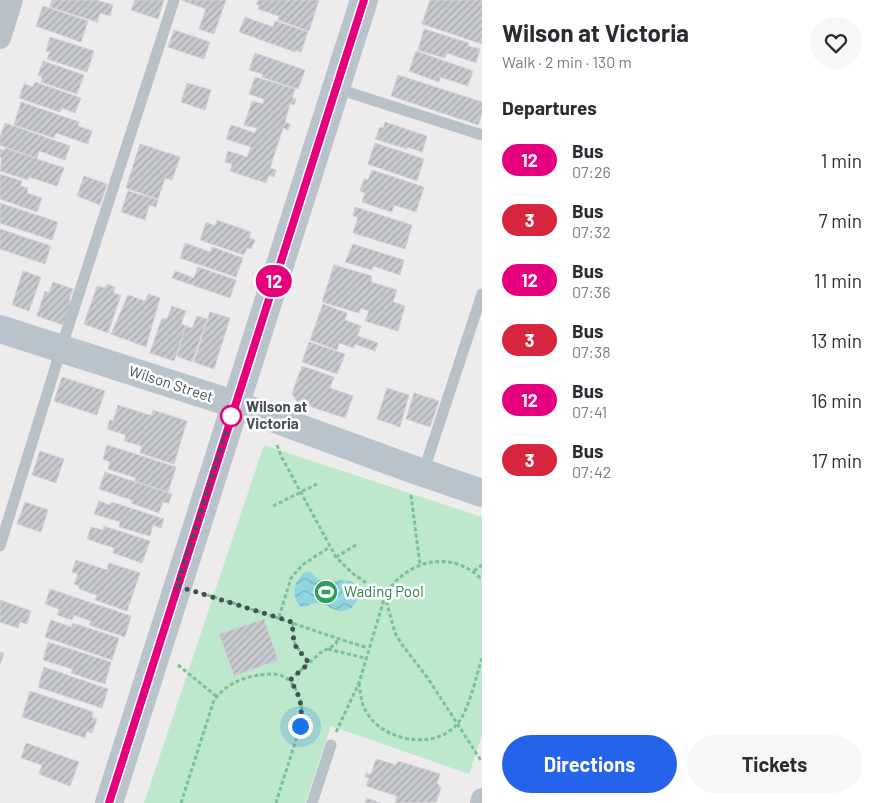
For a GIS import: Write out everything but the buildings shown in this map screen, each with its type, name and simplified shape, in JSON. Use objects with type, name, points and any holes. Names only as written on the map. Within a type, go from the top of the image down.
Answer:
[{"type":"main road","points":[[109,803],[234,404],[364,0]]},
{"type":"main road","name":"Wilson Street","points":[[0,329],[234,404],[482,493]]},
{"type":"street","points":[[0,38],[12,0]]},
{"type":"street","points":[[480,803],[482,799]]},
{"type":"lane","points":[[0,546],[61,349],[174,0]]},
{"type":"lane","points":[[335,88],[482,135]]},
{"type":"lane","points":[[417,471],[482,294]]},
{"type":"lane","points":[[312,803],[332,744]]},
{"type":"path","points":[[269,418],[280,456],[336,558],[352,573],[385,596],[395,633],[482,762]]},
{"type":"path","points":[[417,471],[410,489],[420,565]]},
{"type":"path","points":[[273,506],[317,484]]},
{"type":"path","points":[[336,558],[356,545]]},
{"type":"path","points":[[279,617],[291,578],[302,565],[330,547]]},
{"type":"path","points":[[332,744],[359,683],[385,596],[392,583],[412,568],[437,561],[452,563],[474,571],[482,580]]},
{"type":"path","points":[[474,571],[482,565]]},
{"type":"path","points":[[177,586],[279,617],[368,648]]},
{"type":"path","points":[[292,622],[294,644],[309,663]]},
{"type":"path","points":[[290,680],[327,648],[336,644],[337,638]]},
{"type":"path","points":[[327,648],[366,658]]},
{"type":"path","points":[[156,654],[176,662],[216,696]]},
{"type":"path","points":[[359,683],[362,705],[369,717],[386,732],[399,737],[427,739],[445,733],[458,724],[464,715],[482,658]]},
{"type":"path","points":[[181,803],[216,696],[230,685],[257,675],[274,674],[290,680],[298,694],[302,710],[300,726],[276,803]]},
{"type":"green space","points":[[264,445],[482,517],[482,735],[469,774],[331,726],[305,803],[144,803]]},
{"type":"water","name":"Wading Pool","points":[[305,572],[310,572],[323,581],[346,580],[353,583],[358,592],[355,605],[342,611],[317,603],[304,607],[299,606],[294,592],[298,579]]},
{"type":"bus line","name":"12","points":[[109,803],[234,404],[364,0]]},
{"type":"place","name":"Wilson at Victoria","points":[[231,416]]},
{"type":"place","name":"Wading Pool","points":[[326,592]]},
{"type":"route","points":[[231,416],[177,586],[292,622],[294,644],[309,663],[290,680],[298,694],[302,710],[300,726]]}]
